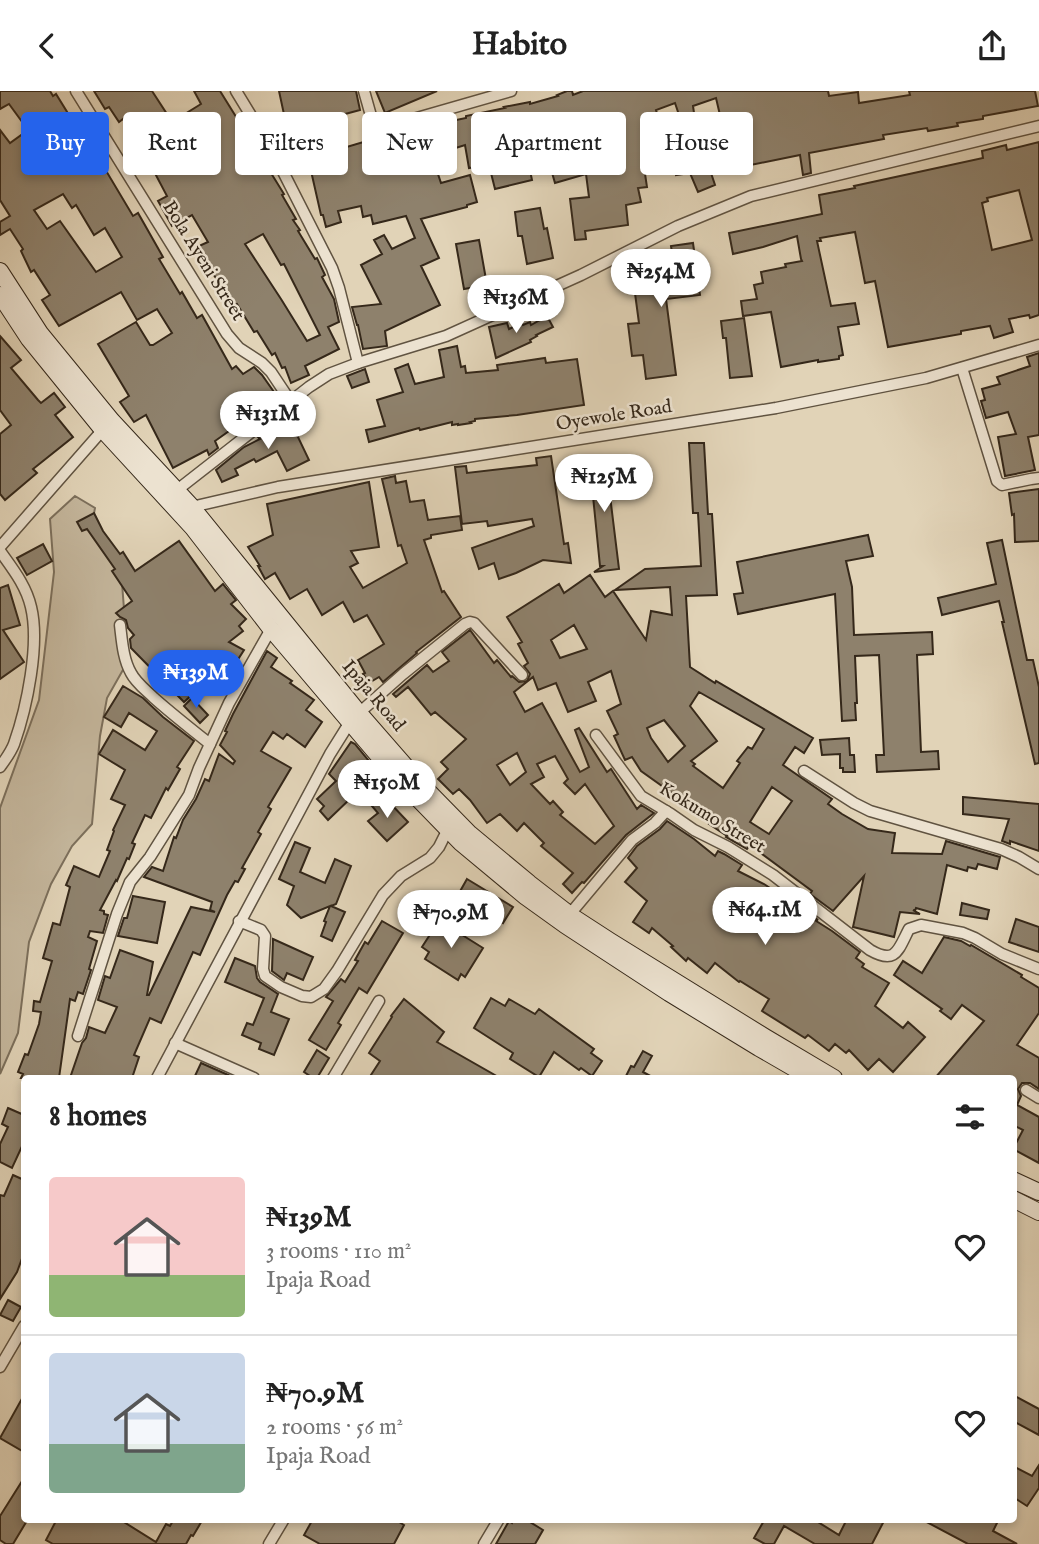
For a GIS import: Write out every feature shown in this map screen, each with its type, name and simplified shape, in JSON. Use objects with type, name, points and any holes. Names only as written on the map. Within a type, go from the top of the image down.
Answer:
[{"type":"main road","name":"Ipaja Road","points":[[0,271],[40,333],[107,425]]},
{"type":"main road","name":"Ipaja Road","points":[[0,295],[29,339],[178,501],[355,718],[393,773],[460,842],[610,941],[829,1075]]},
{"type":"main road","name":"Ipaja Road","points":[[178,501],[271,629],[447,812],[555,918],[621,963],[806,1075]]},
{"type":"main road","points":[[1017,1182],[1039,1192]]},
{"type":"main road","points":[[1017,1201],[1039,1212]]},
{"type":"street","name":"Bola Ayeni Street","points":[[76,91],[227,334],[239,348],[271,372],[291,402]]},
{"type":"street","points":[[236,91],[272,150],[332,268],[358,363]]},
{"type":"street","points":[[365,91],[375,130],[496,93],[511,91]]},
{"type":"street","points":[[178,501],[291,402],[330,374],[446,336],[582,275],[678,226],[751,196],[1039,126]]},
{"type":"street","name":"Oyewole Road","points":[[178,501],[776,408],[926,377],[1039,345]]},
{"type":"street","points":[[962,368],[997,481],[1002,485],[1039,478]]},
{"type":"street","points":[[0,767],[13,746],[26,698],[32,666],[34,626],[30,604],[20,579],[0,549],[107,425]]},
{"type":"street","points":[[159,1075],[330,754],[355,718],[402,674],[470,622],[522,675]]},
{"type":"street","points":[[120,625],[123,651],[133,677],[173,715],[210,744]]},
{"type":"street","points":[[78,1037],[117,914],[130,882],[190,795],[229,703],[271,629]]},
{"type":"street","name":"Kokumo Street","points":[[596,735],[641,796],[773,875],[882,957],[890,957],[896,952],[909,929],[921,925],[963,933],[1002,954],[1039,969]]},
{"type":"street","points":[[804,771],[870,811],[1001,849],[1039,869]]},
{"type":"street","points":[[570,914],[632,840],[666,811]]},
{"type":"street","points":[[239,921],[261,930],[265,936],[265,976],[292,992],[311,997],[324,989],[338,971],[383,895],[401,876],[430,858],[448,829]]},
{"type":"street","points":[[335,1075],[379,1001]]},
{"type":"street","points":[[175,1043],[247,1075]]},
{"type":"street","points":[[1026,1090],[1039,1098]]},
{"type":"street","points":[[0,1367],[21,1330]]},
{"type":"street","points":[[269,1544],[280,1523]]},
{"type":"street","points":[[484,1544],[497,1523]]},
{"type":"shaded area","points":[[75,496],[95,508],[91,529],[121,570],[128,661],[107,698],[100,736],[92,824],[72,846],[51,884],[29,942],[18,1033],[0,1074],[0,808],[39,700],[54,572],[50,519]]},
{"type":"building","points":[[0,91],[50,91],[53,96],[56,94],[67,112],[21,112],[21,120],[9,104],[0,109]]},
{"type":"building","points":[[94,91],[152,91],[166,112],[123,112],[123,119],[119,122],[109,107],[105,109]]},
{"type":"building","points":[[194,91],[220,91],[235,115],[235,175],[272,175],[284,194],[282,195],[296,219],[293,220],[300,230],[298,231],[315,259],[317,258],[325,275],[322,277],[334,299],[339,322],[328,327],[339,349],[305,366],[309,375],[291,383],[285,367],[282,368],[275,353],[272,355],[257,331],[254,332],[237,304],[235,305],[211,271],[213,270],[199,246],[208,242],[192,215],[172,226],[158,201],[167,196],[156,175],[221,175],[221,112],[188,112],[201,104]],"holes":[[[263,234],[281,265],[284,264],[320,335],[307,341],[245,244]]]},
{"type":"building","points":[[279,91],[356,91],[360,110],[348,113],[284,112]]},
{"type":"building","points":[[376,91],[437,91],[387,112],[385,112]]},
{"type":"building","points":[[567,91],[572,91],[573,95],[583,91],[828,91],[829,96],[858,92],[859,103],[910,95],[909,91],[1035,91],[1038,106],[983,116],[983,119],[957,123],[958,126],[883,135],[884,139],[809,153],[811,173],[803,175],[800,155],[753,165],[753,112],[719,112],[716,98],[693,106],[694,112],[678,112],[675,103],[657,112],[640,112],[640,175],[645,175],[647,187],[638,188],[641,202],[626,205],[628,225],[585,231],[586,239],[575,240],[570,199],[589,197],[586,175],[626,175],[626,112],[486,112],[530,104]]},
{"type":"building","points":[[471,115],[471,168],[465,145],[457,148],[457,120]]},
{"type":"building","points":[[0,130],[10,143],[21,135],[21,175],[109,175],[133,216],[138,213],[163,257],[159,259],[180,294],[182,292],[197,318],[202,315],[232,369],[236,366],[243,374],[254,367],[274,392],[263,400],[265,403],[254,410],[259,416],[249,424],[246,419],[215,441],[218,448],[209,455],[207,450],[173,468],[146,415],[134,422],[120,402],[129,396],[98,344],[136,322],[150,345],[153,345],[172,333],[157,309],[137,320],[121,292],[59,326],[42,300],[50,295],[34,270],[31,272],[21,251],[23,249],[10,229],[0,235],[0,222],[10,216],[0,200]],"holes":[[[63,194],[72,208],[76,205],[94,235],[105,228],[122,257],[96,272],[60,221],[47,229],[34,210]]]},
{"type":"building","points":[[362,142],[362,175],[438,175],[441,183],[470,175],[477,202],[421,219],[439,258],[421,266],[440,305],[385,331],[387,346],[363,349],[352,307],[381,304],[361,265],[382,254],[374,240],[384,235],[392,249],[415,238],[406,216],[373,224],[371,215],[363,217],[361,206],[338,211],[341,222],[326,227],[312,175],[348,175],[348,147]]},
{"type":"building","points":[[1039,142],[1039,315],[1009,319],[1013,332],[994,338],[990,326],[888,347],[875,281],[865,283],[855,232],[820,238],[821,241],[817,241],[831,306],[855,303],[859,324],[838,327],[843,355],[839,356],[839,359],[781,367],[771,312],[743,316],[741,301],[757,299],[754,285],[763,283],[761,272],[802,261],[797,236],[733,254],[729,233],[822,214],[819,195],[983,158],[982,151],[1006,145],[1007,150]],"holes":[[[1019,190],[1032,240],[992,250],[982,203],[988,201],[987,198]]]},
{"type":"building","points":[[492,175],[531,175],[532,180],[495,189]]},
{"type":"building","points":[[553,175],[583,175],[555,183]]},
{"type":"building","points":[[691,175],[712,175],[715,185],[698,192]]},
{"type":"building","points":[[540,208],[553,258],[527,264],[522,236],[518,236],[515,212]]},
{"type":"building","points":[[479,240],[487,285],[464,289],[456,244]]},
{"type":"building","points":[[693,243],[700,295],[666,299],[676,375],[646,379],[643,355],[632,356],[628,324],[639,323],[632,271],[674,266],[671,246]]},
{"type":"building","points":[[547,316],[553,327],[536,335],[531,342],[496,358],[489,327],[507,323],[509,329],[522,323],[523,325],[530,322],[531,325]]},
{"type":"building","points":[[744,318],[752,376],[730,378],[726,338],[723,338],[721,321]]},
{"type":"building","points":[[0,336],[21,360],[11,368],[38,400],[41,403],[54,393],[65,407],[55,415],[73,437],[33,469],[37,473],[5,500],[0,494],[0,434],[11,425],[0,410]]},
{"type":"building","points":[[457,346],[461,367],[465,366],[466,373],[498,370],[497,365],[545,358],[546,363],[577,359],[584,405],[475,419],[471,423],[458,425],[452,425],[452,422],[369,442],[366,430],[385,426],[377,400],[403,392],[395,369],[408,364],[415,384],[444,377],[439,350]]},
{"type":"building","points":[[1039,353],[1039,435],[1028,437],[1035,470],[1005,476],[998,437],[1016,434],[1008,412],[986,418],[981,401],[985,400],[982,389],[1000,384],[997,377],[1030,366],[1027,357]]},
{"type":"building","points":[[365,369],[369,382],[352,388],[347,376]]},
{"type":"building","points":[[286,423],[298,437],[309,460],[287,471],[277,451],[235,469],[238,475],[222,482],[216,470],[244,447],[260,439],[258,437],[273,425],[277,431]]},
{"type":"building","points":[[689,443],[704,443],[717,595],[686,596],[690,667],[813,738],[804,753],[795,747],[783,765],[832,799],[828,804],[842,814],[868,829],[895,833],[892,853],[942,854],[946,841],[1000,857],[997,869],[978,864],[976,869],[968,867],[967,871],[947,865],[937,914],[916,908],[913,910],[920,914],[900,912],[894,937],[853,927],[864,876],[833,911],[810,894],[812,891],[750,845],[747,849],[726,837],[709,824],[711,821],[641,771],[632,757],[625,760],[614,736],[618,734],[607,711],[621,704],[611,671],[588,682],[596,701],[568,712],[556,683],[538,690],[533,677],[514,692],[525,712],[542,703],[580,772],[589,767],[575,730],[579,728],[607,772],[611,769],[637,809],[641,805],[654,813],[626,835],[572,893],[563,884],[573,873],[541,846],[544,843],[524,823],[517,831],[500,814],[487,823],[459,789],[453,794],[438,779],[448,769],[441,762],[466,739],[435,712],[431,715],[408,687],[396,697],[393,694],[427,665],[433,672],[449,661],[442,652],[470,630],[494,663],[497,660],[511,677],[519,682],[527,681],[530,674],[524,666],[528,663],[518,644],[522,642],[507,617],[559,584],[564,593],[590,575],[605,597],[613,591],[646,640],[651,611],[672,615],[670,587],[615,590],[645,569],[701,566],[698,513],[693,513]],"holes":[[[574,625],[587,649],[560,658],[551,640]],[[699,692],[764,729],[752,749],[748,747],[737,761],[740,763],[723,788],[693,766],[695,764],[691,761],[717,741],[690,706]],[[664,720],[685,746],[668,762],[647,728]],[[517,753],[526,772],[510,785],[497,765]],[[555,756],[568,779],[564,783],[575,794],[585,784],[614,826],[595,844],[560,815],[563,812],[553,801],[550,804],[531,784],[544,777],[537,764]],[[772,787],[792,801],[769,834],[750,822]]]},
{"type":"building","points":[[605,455],[619,569],[594,572],[603,566],[600,566],[589,456]]},
{"type":"building","points":[[551,456],[564,544],[568,543],[571,563],[543,560],[499,579],[494,563],[479,569],[472,548],[534,526],[532,519],[488,526],[487,521],[462,524],[455,467],[466,466],[467,473],[537,465],[536,458]]},
{"type":"building","points":[[395,476],[396,483],[406,481],[410,502],[424,500],[428,520],[460,516],[462,530],[431,535],[431,538],[424,540],[442,592],[444,591],[461,617],[383,682],[379,677],[369,683],[358,660],[384,644],[367,615],[354,622],[343,602],[322,615],[307,589],[290,599],[275,573],[265,579],[248,547],[273,535],[267,504],[369,482],[379,547],[351,551],[358,563],[350,567],[363,588],[407,563],[401,545],[398,546],[382,479]]},
{"type":"building","points":[[1039,489],[1039,541],[1015,542],[1014,514],[1012,515],[1009,493]]},
{"type":"building","points":[[94,513],[103,531],[120,554],[123,552],[135,571],[179,541],[215,591],[223,584],[236,600],[231,604],[246,619],[239,626],[243,631],[229,642],[244,650],[228,675],[219,670],[184,702],[131,648],[130,639],[134,635],[126,620],[116,613],[132,601],[112,571],[115,569],[87,529],[82,531],[77,522]]},
{"type":"building","points":[[868,535],[873,556],[846,561],[852,587],[854,635],[932,632],[933,654],[917,655],[921,752],[938,751],[939,769],[877,772],[876,755],[884,755],[879,655],[855,656],[856,720],[842,721],[835,594],[738,614],[734,594],[743,593],[737,562]]},
{"type":"building","points":[[1002,540],[1027,660],[1033,660],[1039,687],[1039,763],[1035,764],[999,601],[942,615],[938,598],[996,584],[987,543]]},
{"type":"building","points":[[43,544],[52,561],[27,575],[17,558]]},
{"type":"building","points":[[8,585],[20,625],[3,630],[24,662],[0,679],[0,588]]},
{"type":"building","points":[[267,651],[277,658],[271,667],[314,700],[306,710],[322,722],[305,747],[287,734],[283,739],[273,732],[261,751],[291,768],[268,807],[271,809],[242,868],[245,869],[227,895],[200,955],[193,952],[161,1023],[150,1018],[134,1055],[139,1057],[133,1075],[71,1075],[89,1027],[105,1033],[117,1007],[98,1000],[105,976],[110,978],[120,950],[153,962],[149,995],[191,907],[215,912],[210,910],[212,902],[144,877],[152,867],[163,871],[174,837],[176,838],[205,779],[209,781],[219,754],[233,764],[235,761],[220,745],[233,714]]},
{"type":"building","points":[[123,686],[143,698],[194,741],[177,767],[180,769],[168,790],[166,788],[151,818],[145,815],[132,843],[135,844],[129,859],[127,858],[100,910],[108,915],[103,933],[90,931],[88,937],[97,941],[89,969],[91,970],[83,994],[78,992],[75,1001],[70,999],[59,1075],[22,1075],[18,1072],[25,1054],[28,1055],[41,1012],[33,1011],[34,1001],[40,1002],[52,961],[43,958],[53,923],[60,925],[70,887],[66,885],[74,866],[99,877],[110,851],[107,850],[113,830],[125,805],[111,799],[125,770],[99,754],[113,730],[145,750],[157,731],[129,713],[121,727],[104,717]]},
{"type":"building","points":[[192,698],[208,715],[200,723],[184,706]]},
{"type":"building","points":[[849,738],[855,772],[843,772],[843,768],[840,768],[840,754],[822,755],[820,740]]},
{"type":"building","points":[[351,742],[378,772],[328,820],[320,811],[324,806],[317,799],[336,781],[329,774]]},
{"type":"building","points":[[963,797],[1039,804],[1039,851],[1002,841],[1009,819],[963,814]]},
{"type":"building","points":[[380,799],[386,805],[389,802],[408,822],[387,841],[368,821],[378,813],[372,806]]},
{"type":"building","points":[[667,821],[715,856],[718,851],[742,865],[738,871],[800,906],[818,920],[813,919],[860,952],[856,958],[864,964],[862,967],[889,983],[875,1006],[903,1028],[908,1022],[925,1037],[893,1072],[879,1059],[868,1070],[849,1050],[846,1053],[835,1044],[829,1051],[808,1035],[805,1038],[762,1011],[769,999],[739,982],[715,963],[707,973],[688,958],[686,961],[652,928],[649,933],[633,922],[647,901],[625,882],[637,868],[628,858],[637,846]]},
{"type":"building","points":[[295,842],[310,848],[300,872],[325,883],[335,859],[351,866],[336,904],[331,906],[345,912],[332,941],[321,936],[330,906],[301,918],[287,905],[294,886],[279,879]]},
{"type":"building","points":[[467,879],[513,907],[503,923],[458,895]]},
{"type":"building","points":[[133,896],[165,902],[157,943],[118,936],[124,918],[127,918]]},
{"type":"building","points":[[962,903],[989,910],[987,919],[960,915]]},
{"type":"building","points":[[435,918],[483,948],[465,977],[461,974],[458,980],[425,959],[429,952],[422,947],[433,930],[429,928]]},
{"type":"building","points":[[1016,919],[1039,927],[1039,952],[1009,942]]},
{"type":"building","points":[[382,921],[403,933],[367,993],[359,988],[326,1050],[309,1040],[333,1001],[326,997],[341,979],[345,982],[358,961],[355,960],[365,942],[368,944]]},
{"type":"building","points":[[944,937],[971,945],[1039,988],[1039,1013],[1017,1045],[1039,1058],[1039,1089],[1030,1083],[1022,1083],[1018,1089],[1021,1096],[1017,1105],[1017,1075],[938,1075],[984,1021],[962,1005],[951,1019],[940,1011],[942,1009],[894,975],[903,961],[922,973]]},
{"type":"building","points":[[273,939],[313,957],[303,980],[287,973],[284,980],[272,971]]},
{"type":"building","points":[[235,958],[255,966],[260,982],[278,994],[271,1012],[289,1019],[274,1055],[259,1049],[261,1043],[242,1035],[247,1023],[253,1025],[264,998],[225,982]]},
{"type":"building","points":[[491,998],[505,1006],[509,999],[535,1014],[539,1009],[594,1049],[591,1053],[602,1061],[591,1075],[554,1052],[540,1075],[536,1075],[510,1059],[513,1053],[474,1028]]},
{"type":"building","points":[[404,999],[444,1032],[437,1042],[495,1075],[371,1075],[380,1061],[369,1053]]},
{"type":"building","points":[[317,1050],[329,1058],[319,1075],[304,1072]]},
{"type":"building","points":[[643,1051],[652,1056],[643,1072],[648,1075],[626,1075],[631,1066],[634,1067]]},
{"type":"building","points":[[201,1063],[228,1075],[195,1075]]},
{"type":"building","points":[[1017,1105],[1039,1117],[1039,1163],[1017,1151],[1017,1141],[1023,1130],[1017,1127]]},
{"type":"building","points":[[8,1108],[21,1114],[21,1148],[12,1168],[0,1162],[0,1144],[8,1127],[2,1124]]},
{"type":"building","points":[[13,1175],[21,1179],[21,1261],[0,1299],[0,1195],[4,1196]]},
{"type":"building","points":[[8,1300],[21,1307],[13,1321],[0,1315]]},
{"type":"building","points":[[1017,1397],[1039,1409],[1039,1435],[1017,1423]]},
{"type":"building","points":[[21,1400],[21,1450],[0,1438]]},
{"type":"building","points":[[1039,1465],[1039,1488],[1027,1506],[1017,1500],[1017,1468],[1032,1476]]},
{"type":"building","points":[[21,1483],[21,1523],[26,1523],[13,1544],[0,1540],[0,1516]]},
{"type":"building","points":[[55,1523],[125,1523],[156,1542],[166,1524],[170,1526],[172,1523],[201,1523],[186,1544],[53,1544],[46,1540]]},
{"type":"building","points":[[311,1523],[404,1525],[394,1544],[320,1544],[304,1535]]},
{"type":"building","points":[[508,1523],[532,1523],[543,1530],[535,1544],[496,1544]]},
{"type":"building","points":[[763,1523],[820,1523],[839,1535],[845,1523],[883,1523],[872,1544],[815,1544],[784,1526],[774,1544],[765,1544],[754,1538]]},
{"type":"building","points":[[929,1523],[997,1523],[993,1531],[1017,1544],[968,1544]]}]
